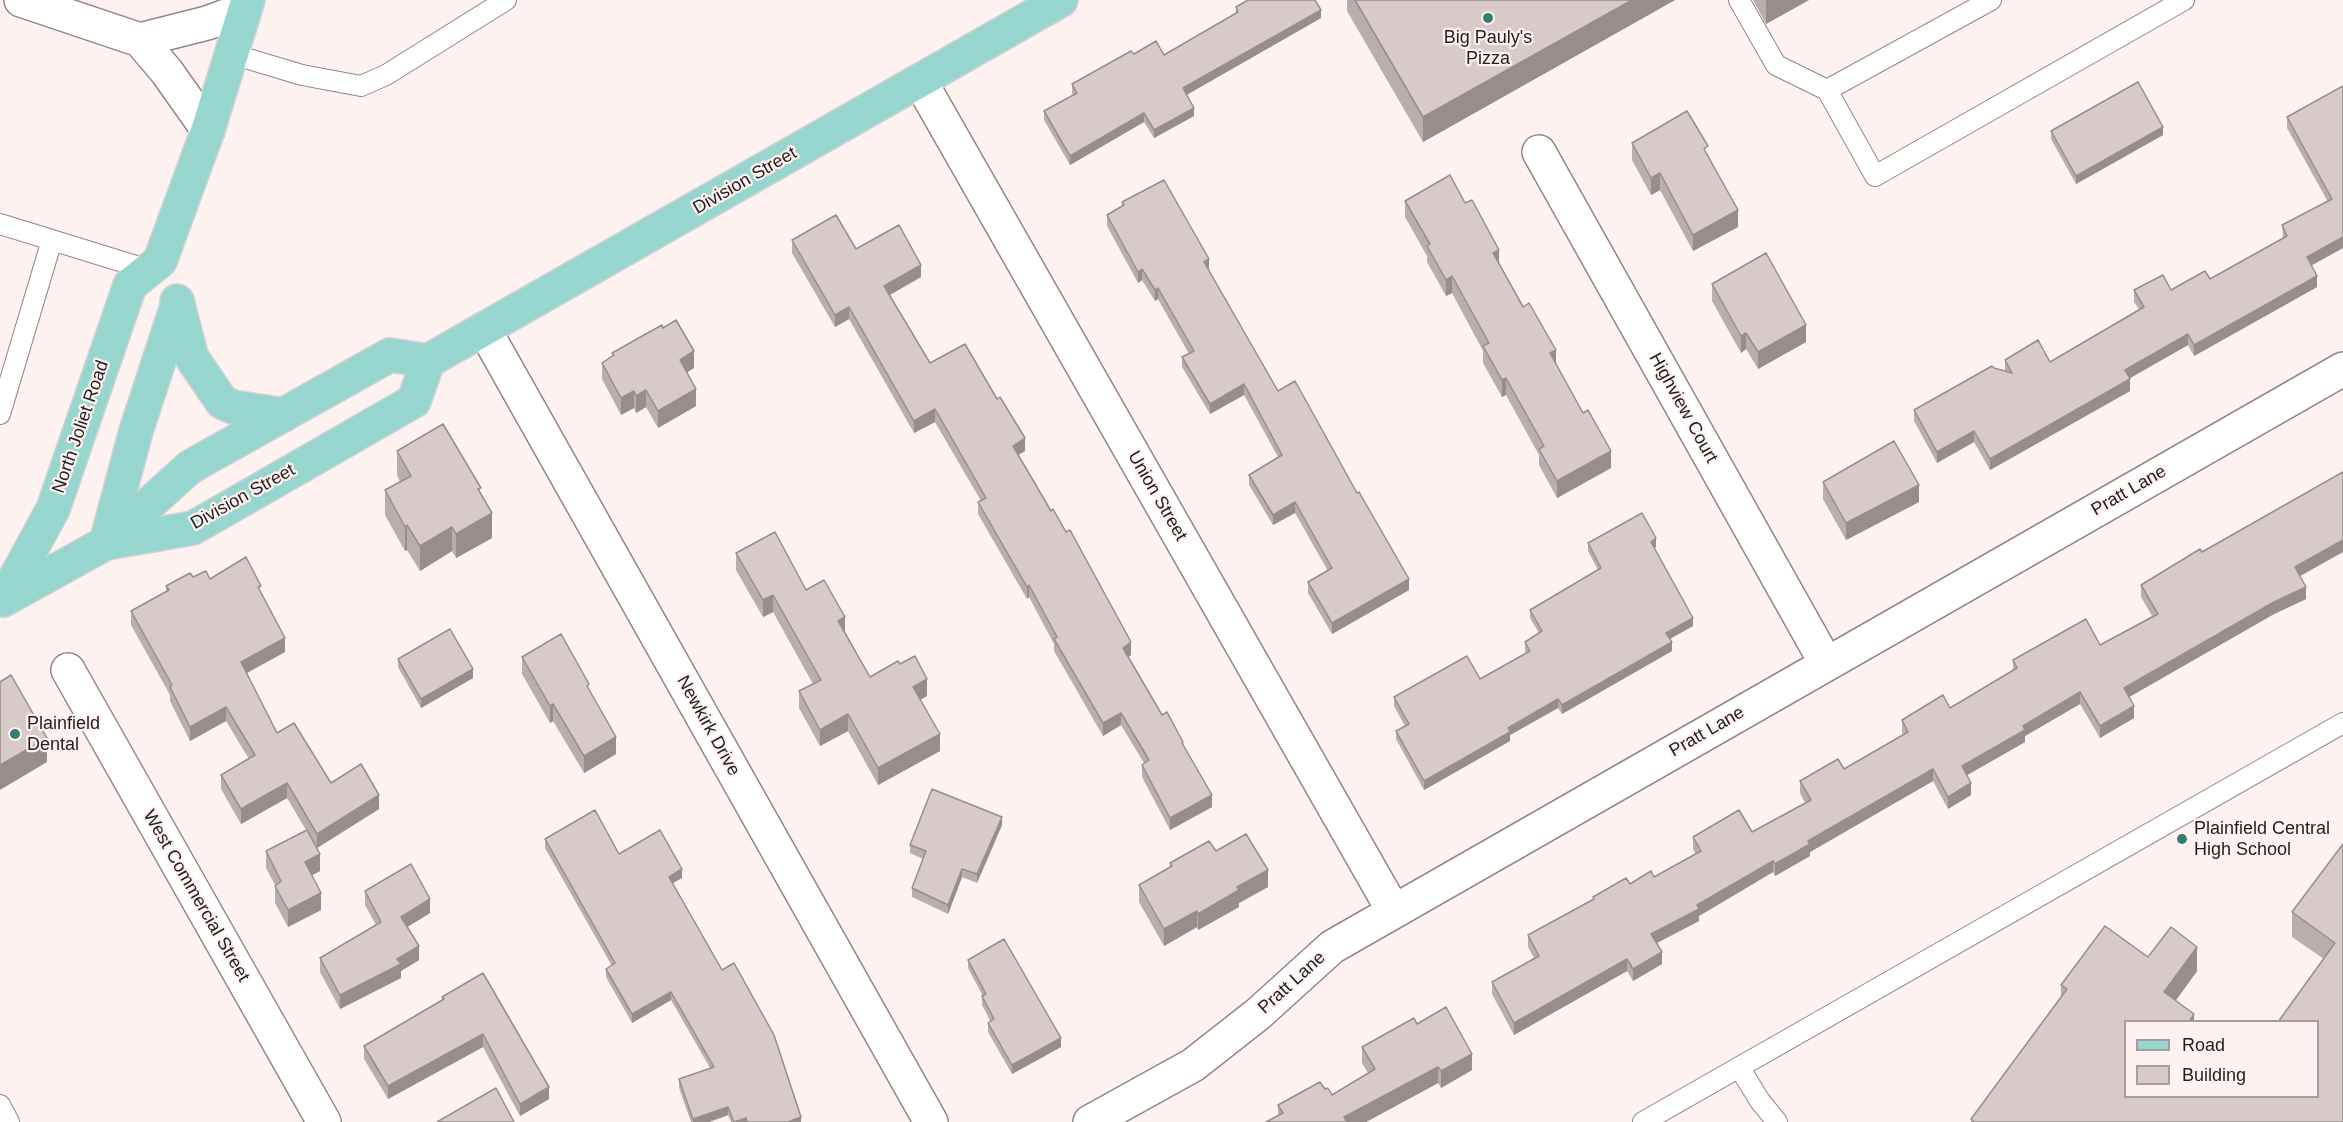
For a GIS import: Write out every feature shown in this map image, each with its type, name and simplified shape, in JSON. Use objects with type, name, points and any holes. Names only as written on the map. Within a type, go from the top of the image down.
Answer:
[{"type":"main road","name":"Division Street","points":[[106,543],[193,528],[414,401],[428,361],[1061,0]]},
{"type":"main road","name":"North Joliet Road","points":[[2,600],[53,509],[130,285],[154,265],[208,130],[246,4]]},
{"type":"main road","points":[[154,265],[178,303],[192,358],[222,402],[233,407],[284,415]]},
{"type":"main road","points":[[106,543],[136,431],[178,303]]},
{"type":"main road","points":[[2,600],[106,543],[190,466],[390,354],[428,361]]},
{"type":"street","points":[[21,0],[140,40],[167,72],[208,130]]},
{"type":"street","points":[[140,40],[207,23],[246,4]]},
{"type":"street","name":"Union Street","points":[[920,81],[1393,910]]},
{"type":"street","name":"Highview Court","points":[[1539,152],[1826,663]]},
{"type":"street","name":"Newkirk Drive","points":[[484,329],[931,1122]]},
{"type":"street","name":"Pratt Lane","points":[[1090,1122],[1193,1065],[1258,1014],[1332,947],[1393,910],[2343,369]]},
{"type":"street","name":"West Commercial Street","points":[[68,670],[318,1120]]},
{"type":"lane","points":[[232,54],[302,75],[361,86],[386,75],[506,0]]},
{"type":"lane","points":[[1738,0],[1776,65],[1827,90],[1875,176],[2184,0]]},
{"type":"lane","points":[[1827,90],[1991,0]]},
{"type":"lane","points":[[0,224],[52,240],[154,265]]},
{"type":"lane","points":[[0,414],[52,240]]},
{"type":"lane","points":[[1643,1122],[2343,723]]},
{"type":"lane","points":[[1739,1067],[1760,1101],[1777,1122]]},
{"type":"lane","points":[[0,1105],[9,1122]]},
{"type":"building","points":[[1248,0],[1315,0],[1321,10],[1183,88],[1194,108],[1154,130],[1144,113],[1070,156],[1044,111],[1077,93],[1072,84],[1131,51],[1134,54],[1156,41],[1164,55],[1238,12],[1236,7]]},
{"type":"building","points":[[1355,0],[1632,0],[1423,117]]},
{"type":"building","points":[[2138,82],[2163,127],[2076,176],[2051,131]]},
{"type":"building","points":[[2343,86],[2343,237],[2307,257],[2317,276],[2194,345],[2188,334],[2125,370],[2130,379],[1990,459],[1974,431],[1937,452],[1914,410],[1992,366],[2012,373],[2005,360],[2038,340],[2050,362],[2144,307],[2134,290],[2163,275],[2171,290],[2205,271],[2210,279],[2287,236],[2282,225],[2332,199],[2287,117]]},
{"type":"building","points":[[1687,111],[1708,146],[1704,149],[1738,210],[1693,235],[1660,173],[1651,178],[1632,143]]},
{"type":"building","points":[[1450,175],[1465,203],[1472,200],[1499,250],[1493,253],[1523,307],[1529,303],[1556,350],[1550,353],[1583,413],[1588,410],[1611,451],[1557,481],[1539,449],[1544,446],[1506,378],[1502,380],[1483,346],[1489,343],[1452,276],[1446,280],[1427,246],[1430,244],[1405,201]]},
{"type":"building","points":[[1164,180],[1209,259],[1204,262],[1278,391],[1295,381],[1357,493],[1359,492],[1409,579],[1332,623],[1308,582],[1332,568],[1295,502],[1273,515],[1249,475],[1282,455],[1244,384],[1210,404],[1182,357],[1194,351],[1158,288],[1155,290],[1142,269],[1138,272],[1107,215],[1124,205],[1122,202]]},
{"type":"building","points":[[836,215],[856,249],[899,225],[921,265],[884,286],[930,363],[965,344],[997,399],[1000,397],[1025,438],[1013,446],[1051,511],[1053,509],[1066,532],[1070,530],[1131,642],[1123,648],[1162,715],[1167,712],[1212,795],[1170,818],[1142,765],[1149,760],[1121,713],[1103,723],[1054,639],[1057,637],[1029,585],[1027,587],[978,502],[986,498],[935,409],[914,421],[849,307],[835,315],[792,240]]},
{"type":"building","points":[[1766,253],[1806,325],[1758,352],[1746,333],[1741,336],[1712,284]]},
{"type":"building","points":[[676,320],[694,351],[680,360],[696,389],[658,411],[646,390],[636,396],[634,391],[621,398],[602,363],[614,355],[612,353],[662,325],[663,328]]},
{"type":"building","points":[[443,424],[481,488],[478,489],[492,513],[456,534],[452,527],[420,546],[407,525],[405,527],[385,490],[411,476],[397,451]]},
{"type":"building","points":[[1894,441],[1919,485],[1846,523],[1823,482]]},
{"type":"building","points":[[2343,472],[2343,540],[2295,567],[2306,587],[2274,602],[2124,688],[2134,706],[2100,726],[2080,692],[2023,726],[2025,730],[1962,766],[1971,783],[1948,797],[1933,769],[1808,841],[1810,844],[1775,864],[1773,861],[1697,905],[1699,909],[1651,934],[1662,952],[1633,969],[1627,959],[1514,1023],[1492,982],[1539,956],[1528,935],[1594,899],[1593,897],[1626,878],[1630,884],[1651,871],[1654,877],[1701,851],[1693,837],[1739,810],[1752,832],[1811,800],[1800,781],[1838,759],[1844,769],[1908,732],[1902,720],[1943,695],[1950,708],[2017,668],[2013,660],[2086,619],[2100,645],[2158,614],[2141,585],[2200,549],[2202,552]]},
{"type":"building","points":[[1642,513],[1656,538],[1651,542],[1693,618],[1666,633],[1672,642],[1562,705],[1558,699],[1508,728],[1510,732],[1424,781],[1396,731],[1409,724],[1394,697],[1467,656],[1480,679],[1530,651],[1525,642],[1542,631],[1530,610],[1601,568],[1588,543]]},
{"type":"building","points":[[775,532],[806,590],[824,580],[845,617],[838,621],[870,677],[898,661],[900,664],[915,656],[927,679],[913,687],[940,734],[878,768],[848,714],[820,730],[799,691],[821,680],[773,595],[763,600],[736,553]]},
{"type":"building","points":[[246,557],[261,586],[258,587],[285,638],[241,662],[277,733],[294,723],[331,783],[361,764],[379,795],[317,834],[287,783],[241,809],[221,775],[255,755],[226,707],[190,727],[170,687],[172,685],[131,611],[169,590],[166,586],[190,573],[193,577],[206,571],[210,579]]},
{"type":"building","points":[[450,629],[473,669],[421,699],[398,659]]},
{"type":"building","points":[[561,634],[616,737],[584,756],[553,704],[550,706],[522,657]]},
{"type":"building","points":[[11,675],[47,738],[0,765],[0,682]]},
{"type":"building","points":[[932,789],[1002,817],[977,874],[962,869],[948,905],[912,888],[926,851],[910,845]]},
{"type":"building","points":[[595,810],[619,854],[660,830],[682,869],[669,877],[722,970],[734,963],[774,1035],[801,1117],[788,1122],[747,1122],[746,1118],[734,1122],[728,1107],[693,1119],[679,1079],[714,1067],[671,992],[632,1014],[606,969],[615,963],[545,839]]},
{"type":"building","points":[[307,830],[320,854],[305,862],[321,893],[288,910],[275,886],[281,881],[266,851]]},
{"type":"building","points":[[1246,834],[1268,870],[1237,887],[1239,890],[1198,914],[1197,911],[1164,929],[1139,885],[1172,866],[1170,863],[1209,841],[1216,851]]},
{"type":"building","points":[[2343,844],[2343,1122],[1974,1122],[1971,1119],[2067,989],[2061,985],[2105,926],[2148,957],[2171,927],[2197,947],[2164,992],[2194,1014],[2190,1020],[2124,1020],[2124,1098],[2319,1098],[2319,1020],[2279,1020],[2335,943],[2292,912]]},
{"type":"building","points":[[411,864],[430,899],[401,917],[419,946],[397,959],[401,964],[340,995],[320,958],[381,922],[365,891]]},
{"type":"building","points":[[1004,939],[1061,1038],[1012,1065],[988,1023],[994,1019],[982,996],[986,994],[968,960]]},
{"type":"building","points":[[483,973],[549,1087],[520,1104],[483,1034],[388,1086],[364,1046]]},
{"type":"building","points":[[1446,1007],[1472,1054],[1441,1071],[1438,1067],[1344,1117],[1347,1122],[1266,1122],[1283,1113],[1278,1105],[1320,1082],[1325,1089],[1328,1088],[1332,1095],[1375,1069],[1362,1047],[1414,1018],[1417,1024]]},
{"type":"building","points":[[496,1088],[514,1122],[437,1122]]},
{"type":"place","name":"Big Pauly's Pizza","points":[[1488,18]]},
{"type":"place","name":"Plainfield Dental","points":[[15,734]]},
{"type":"place","name":"Plainfield Central High School","points":[[2182,839]]}]
